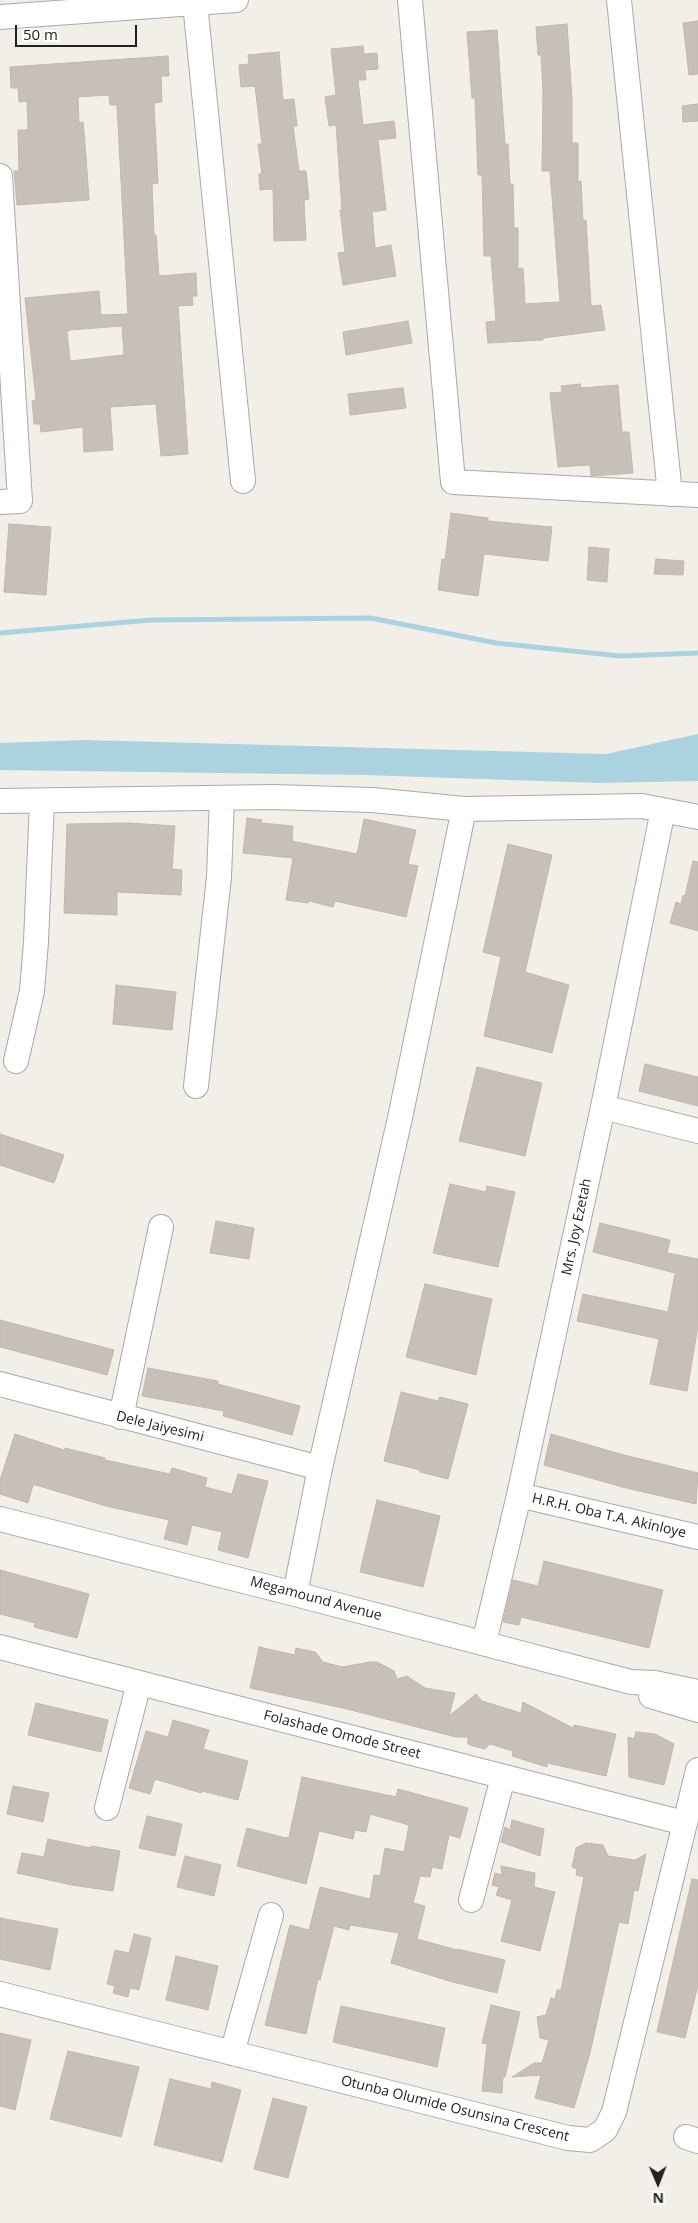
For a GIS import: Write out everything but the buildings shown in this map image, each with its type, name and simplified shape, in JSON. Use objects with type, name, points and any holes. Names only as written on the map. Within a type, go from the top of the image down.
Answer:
[{"type":"street","points":[[0,17],[236,0]]},
{"type":"street","points":[[410,0],[453,482],[698,496]]},
{"type":"street","points":[[620,0],[670,494]]},
{"type":"street","points":[[196,3],[243,482]]},
{"type":"street","points":[[0,176],[20,501],[0,502]]},
{"type":"street","points":[[196,1086],[219,876],[222,798]]},
{"type":"street","points":[[0,801],[222,798],[372,800],[464,809],[642,806],[698,817]]},
{"type":"street","points":[[16,1060],[32,991],[42,801]]},
{"type":"street","points":[[295,1594],[320,1468],[400,1118],[464,809]]},
{"type":"street","name":"Mrs. Joy Ezetah","points":[[484,1643],[519,1495],[603,1107],[664,810]]},
{"type":"street","points":[[603,1107],[698,1132]]},
{"type":"street","points":[[121,1417],[161,1226]]},
{"type":"street","name":"Dele Jaiyesimi","points":[[0,1384],[320,1468]]},
{"type":"street","name":"H.R.H. Oba T.A. Akinloye","points":[[519,1495],[698,1537]]},
{"type":"street","name":"Megamound Avenue","points":[[0,1519],[631,1682],[655,1683],[698,1692]]},
{"type":"street","name":"Folashade Omode Street","points":[[0,1647],[684,1823]]},
{"type":"street","name":"Megamound Avenue","points":[[631,1682],[653,1698],[698,1710]]},
{"type":"street","points":[[107,1808],[139,1683]]},
{"type":"street","name":"Otunba Olumide Osunsina Crescent","points":[[0,1994],[568,2138],[590,2140],[605,2130],[614,2112],[698,1770]]},
{"type":"street","points":[[471,1900],[503,1777]]},
{"type":"street","points":[[232,2053],[271,1915]]},
{"type":"water","points":[[698,734],[698,781],[598,783],[364,775],[0,770],[0,743],[85,740],[606,754]]},
{"type":"waterway","points":[[0,633],[151,620],[371,618],[496,643],[620,656],[698,653]]}]
